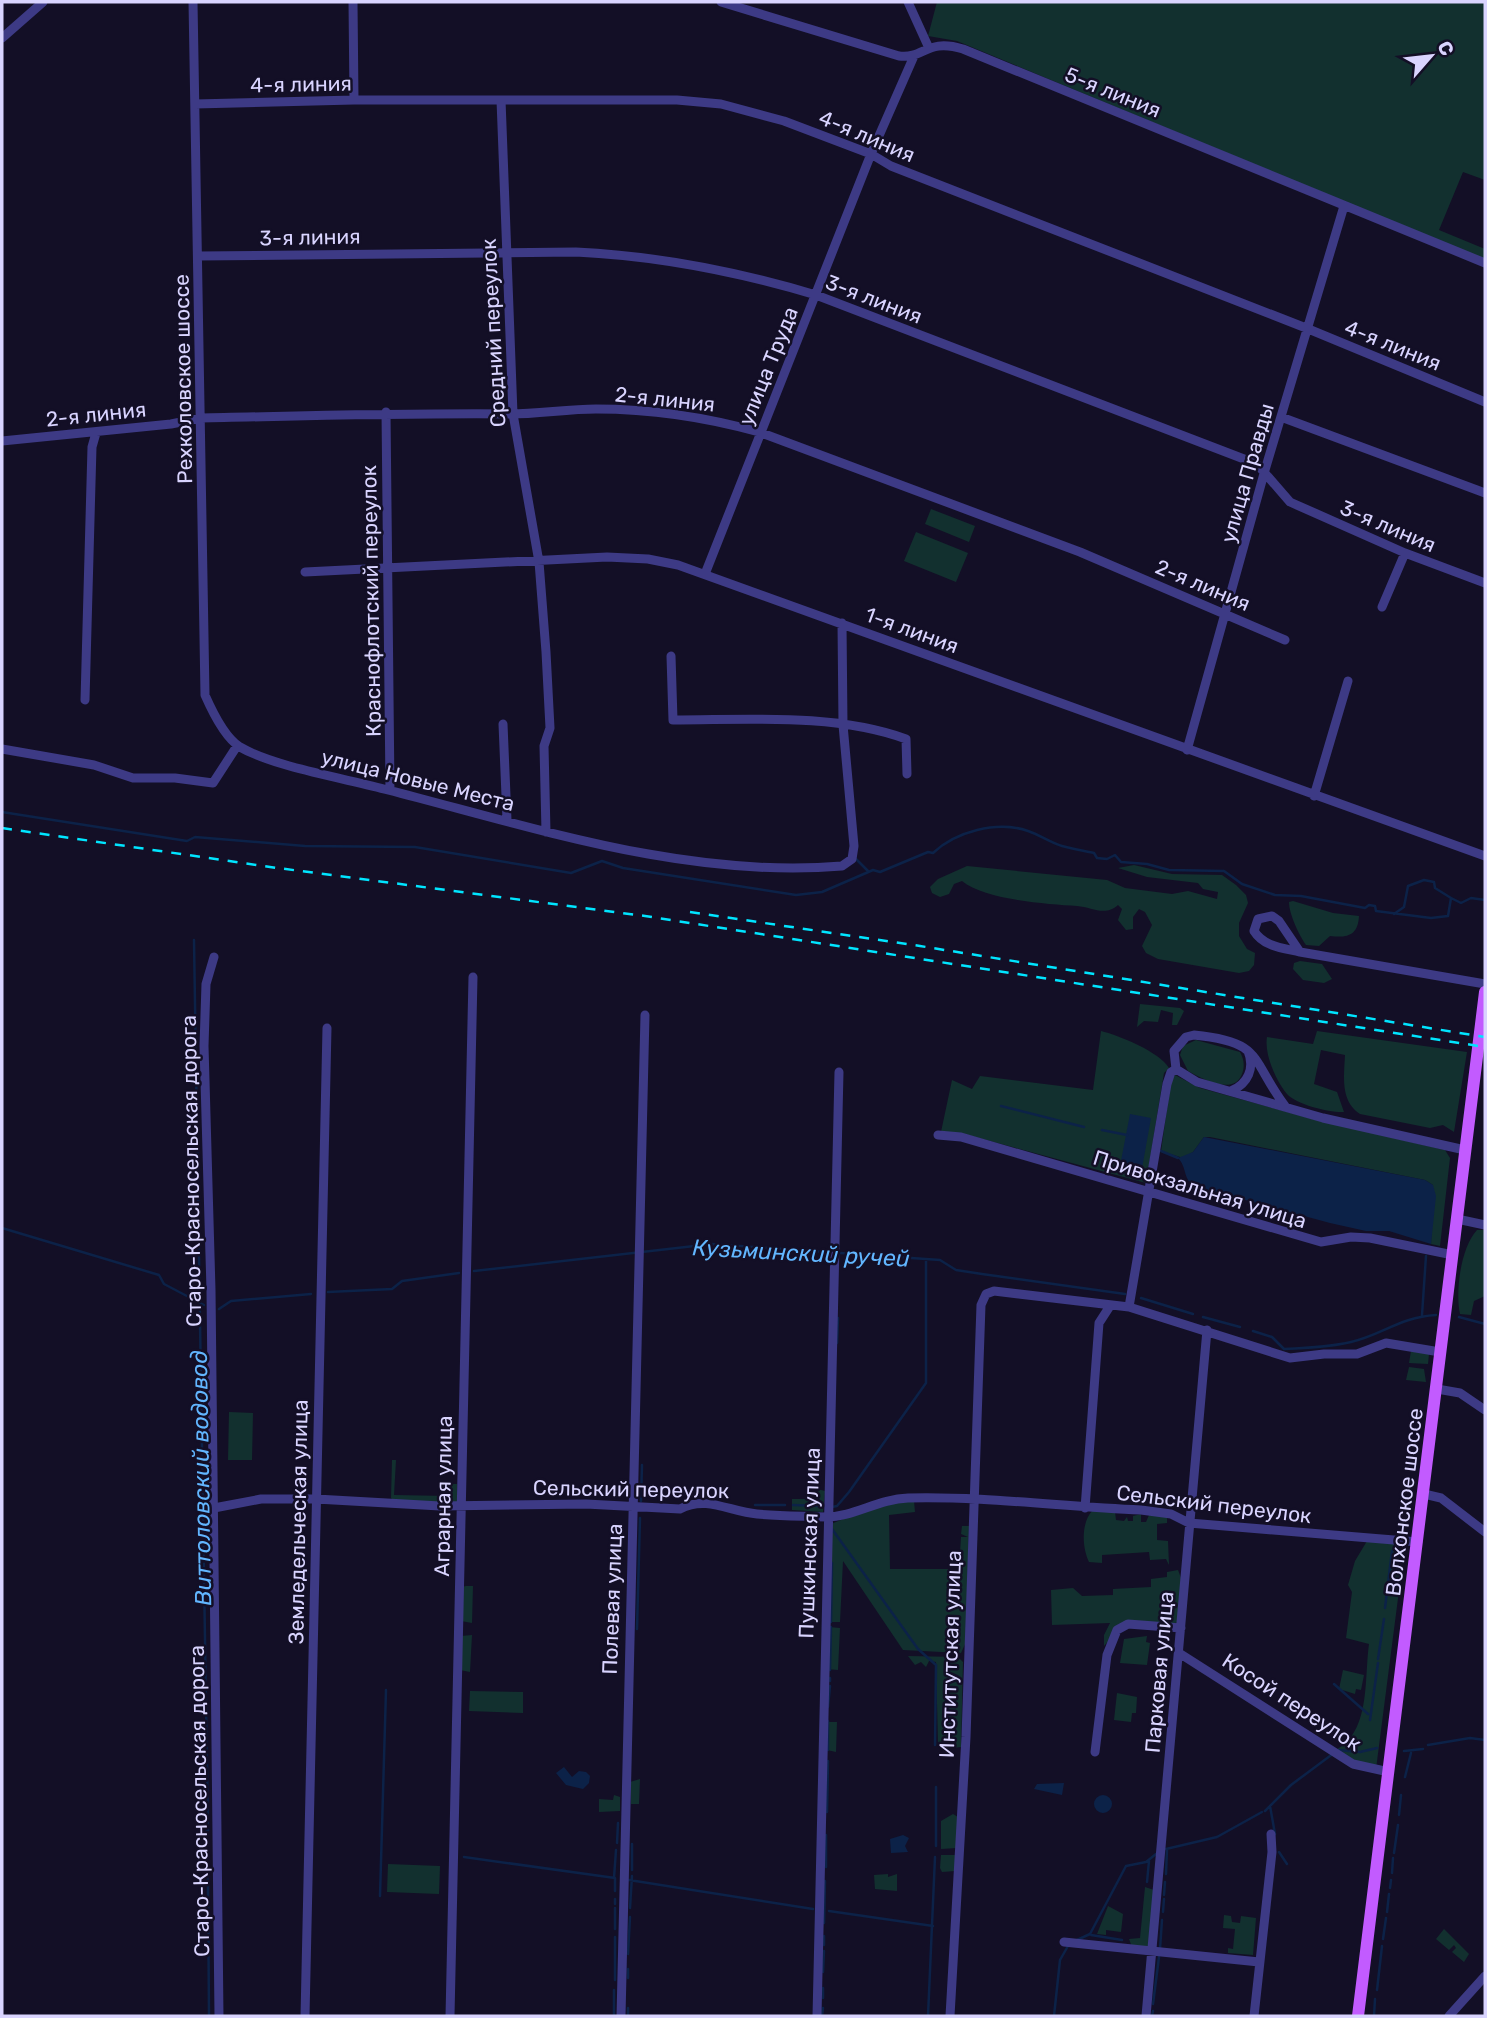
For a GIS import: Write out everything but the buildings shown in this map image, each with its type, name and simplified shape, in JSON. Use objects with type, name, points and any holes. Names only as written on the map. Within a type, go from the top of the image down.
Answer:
[{"type":"main road","name":"Волхонское шоссе","points":[[1358,2016],[1485,992]]},
{"type":"street","points":[[2,38],[43,2]]},
{"type":"street","name":"Рехколовское шоссе","points":[[193,2],[205,695],[214,715],[237,746]]},
{"type":"street","points":[[353,2],[354,100]]},
{"type":"street","points":[[721,2],[900,55],[914,56],[928,46],[912,16],[908,2]]},
{"type":"street","name":"5-я линия","points":[[928,46],[950,45],[963,49],[1485,263]]},
{"type":"street","name":"улица Труда","points":[[705,574],[759,432],[914,56]]},
{"type":"street","name":"4-я линия","points":[[195,104],[354,100],[632,99],[722,104],[784,121],[1485,402]]},
{"type":"street","name":"Средний переулок","points":[[501,100],[513,414],[539,562],[550,728],[544,746],[546,832]]},
{"type":"street","name":"улица Правды","points":[[1186,750],[1306,328],[1344,206]]},
{"type":"street","name":"3-я линия","points":[[198,256],[505,253],[638,255],[733,271],[816,295],[1219,449],[1265,470],[1274,486],[1290,502],[1405,553],[1485,583]]},
{"type":"street","name":"2-я линия","points":[[2,442],[96,433],[201,418],[386,412],[513,414],[596,409],[668,412],[759,432],[1080,552],[1285,640]]},
{"type":"street","name":"Краснофлотский переулок","points":[[386,412],[390,790]]},
{"type":"street","points":[[1281,417],[1485,493]]},
{"type":"street","points":[[85,700],[92,447],[96,433]]},
{"type":"street","points":[[1382,607],[1405,553]]},
{"type":"street","name":"1-я линия","points":[[305,572],[607,557],[648,559],[705,574],[1485,856]]},
{"type":"street","points":[[842,623],[843,726]]},
{"type":"street","points":[[671,656],[673,720],[769,720],[877,729],[906,739],[907,774]]},
{"type":"street","points":[[1314,796],[1348,681]]},
{"type":"street","points":[[503,724],[507,820]]},
{"type":"street","name":"улица Новые Места","points":[[237,746],[304,768],[546,832],[677,859],[761,866],[831,867],[848,863],[852,859],[854,846],[843,726]]},
{"type":"street","points":[[2,749],[94,765],[133,778],[175,778],[213,783],[222,765],[237,746]]},
{"type":"street","points":[[1300,952],[1272,916],[1258,919],[1254,931],[1259,939],[1270,945],[1300,952],[1485,984]]},
{"type":"street","name":"Старо-Красносельская дорога","points":[[214,957],[206,984],[204,1046],[214,1508],[219,2016]]},
{"type":"street","name":"Аграрная улица","points":[[450,2016],[473,977]]},
{"type":"street","name":"Полевая улица","points":[[621,2016],[645,1015]]},
{"type":"street","name":"Земледельческая улица","points":[[304,2016],[327,1028]]},
{"type":"street","points":[[1176,1069],[1174,1051],[1186,1037],[1205,1036],[1247,1048],[1255,1055],[1266,1078],[1285,1106]]},
{"type":"street","points":[[1231,1091],[1241,1087],[1251,1068],[1247,1048]]},
{"type":"street","points":[[1176,1069],[1197,1082],[1323,1118],[1465,1150]]},
{"type":"street","points":[[1129,1307],[1168,1077],[1176,1069]]},
{"type":"street","name":"Пушкинская улица","points":[[817,2016],[839,1072]]},
{"type":"street","name":"Привокзальная улица","points":[[939,1135],[961,1137],[1321,1242],[1351,1237],[1370,1238],[1453,1255]]},
{"type":"street","points":[[1457,1219],[1485,1224]]},
{"type":"street","name":"Институтская улица","points":[[950,2016],[966,1737],[972,1500],[981,1305],[986,1294],[994,1291],[1110,1306]]},
{"type":"street","points":[[1085,1508],[1099,1323],[1110,1306],[1129,1307],[1290,1358],[1357,1354],[1386,1343],[1440,1352]]},
{"type":"street","name":"Парковая улица","points":[[1146,2016],[1207,1330]]},
{"type":"street","points":[[1437,1389],[1460,1393],[1485,1410]]},
{"type":"street","points":[[1424,1494],[1441,1498],[1485,1532]]},
{"type":"street","name":"Сельский переулок","points":[[214,1508],[261,1499],[460,1506],[540,1504],[680,1508],[690,1504],[718,1504],[758,1514],[827,1517],[842,1516],[887,1500],[972,1500],[1141,1510],[1171,1514],[1189,1522],[1418,1542]]},
{"type":"street","points":[[1095,1752],[1107,1655],[1117,1630],[1128,1625],[1181,1628]]},
{"type":"street","name":"Косой переулок","points":[[1180,1653],[1343,1758],[1360,1767],[1389,1772]]},
{"type":"street","points":[[1254,2016],[1272,1852],[1271,1834]]},
{"type":"street","points":[[1064,1942],[1259,1962]]},
{"type":"street","points":[[1449,2016],[1485,1976]]},
{"type":"green space","points":[[937,2],[1485,2],[1485,180],[1463,172],[1439,230],[1485,249],[1485,260],[957,41],[928,36]]},
{"type":"green space","points":[[931,509],[975,526],[969,542],[925,524]]},
{"type":"green space","points":[[916,532],[968,553],[956,582],[904,561]]},
{"type":"green space","points":[[1134,865],[1172,874],[1222,875],[1236,885],[1246,895],[1248,903],[1239,923],[1239,936],[1247,949],[1255,953],[1254,965],[1249,971],[1239,973],[1158,959],[1146,953],[1142,946],[1152,925],[1145,912],[1139,909],[1133,917],[1133,929],[1126,930],[1118,920],[1122,909],[1118,905],[1103,911],[1017,900],[985,893],[962,881],[954,884],[949,894],[940,897],[932,893],[930,887],[938,879],[967,866],[1107,880],[1125,888],[1172,894],[1188,891],[1217,899],[1218,892],[1203,889],[1198,883],[1147,877],[1118,868]]},
{"type":"green space","points":[[1289,902],[1333,913],[1359,916],[1358,923],[1354,932],[1346,936],[1330,936],[1319,946],[1306,945],[1291,912]]},
{"type":"green space","points":[[1300,961],[1322,964],[1332,979],[1324,983],[1303,980],[1293,969],[1294,963]]},
{"type":"green space","points":[[1140,1004],[1180,1008],[1184,1011],[1177,1025],[1172,1025],[1173,1013],[1161,1010],[1158,1022],[1144,1021],[1137,1027]]},
{"type":"green space","points":[[1101,1031],[1148,1050],[1169,1068],[1164,1073],[1146,1183],[964,1134],[941,1132],[952,1080],[972,1089],[980,1076],[1093,1090]]},
{"type":"green space","points":[[1317,1031],[1467,1052],[1454,1132],[1443,1125],[1430,1128],[1360,1114],[1346,1095],[1345,1055],[1321,1050],[1314,1084],[1337,1092],[1344,1112],[1314,1108],[1292,1098],[1275,1075],[1267,1051],[1267,1037],[1313,1044]]},
{"type":"green space","points":[[1196,1040],[1240,1052],[1244,1065],[1238,1081],[1225,1085],[1217,1084],[1188,1071],[1180,1055],[1183,1046]]},
{"type":"green space","points":[[1175,1075],[1200,1088],[1316,1120],[1445,1150],[1450,1158],[1440,1246],[1431,1244],[1433,1185],[1425,1180],[1210,1137],[1204,1137],[1193,1152],[1183,1158],[1161,1151],[1171,1081]]},
{"type":"green space","points":[[1477,1230],[1485,1230],[1485,1296],[1474,1301],[1471,1315],[1460,1314],[1458,1294],[1463,1258]]},
{"type":"green space","points":[[1411,1351],[1429,1354],[1428,1364],[1409,1363]]},
{"type":"green space","points":[[1409,1367],[1424,1369],[1426,1382],[1406,1380]]},
{"type":"green space","points":[[229,1412],[253,1413],[252,1460],[228,1460]]},
{"type":"green space","points":[[392,1460],[396,1460],[394,1495],[448,1496],[450,1484],[457,1484],[457,1502],[396,1503],[391,1498]]},
{"type":"green space","points":[[817,1489],[825,1491],[823,1512],[792,1510],[792,1499],[816,1499]]},
{"type":"green space","points":[[914,1501],[915,1512],[889,1515],[890,1569],[959,1569],[961,1537],[968,1537],[961,1534],[962,1526],[969,1526],[966,1642],[961,1653],[903,1650],[843,1561],[840,1622],[829,1622],[831,1524],[880,1504]]},
{"type":"green space","points":[[1092,1511],[1115,1512],[1116,1520],[1124,1521],[1127,1517],[1128,1521],[1133,1521],[1133,1516],[1141,1514],[1141,1522],[1146,1522],[1149,1515],[1167,1517],[1167,1523],[1157,1524],[1157,1540],[1168,1541],[1169,1565],[1166,1559],[1150,1560],[1149,1552],[1102,1555],[1102,1563],[1089,1562],[1084,1536],[1086,1522]]},
{"type":"green space","points":[[1367,1541],[1405,1544],[1376,1769],[1356,1764],[1336,1750],[1355,1730],[1364,1703],[1369,1644],[1346,1638],[1352,1592],[1348,1585],[1355,1561]]},
{"type":"green space","points":[[1178,1570],[1181,1578],[1179,1622],[1126,1622],[1104,1646],[1104,1635],[1110,1623],[1052,1625],[1051,1590],[1073,1588],[1082,1596],[1113,1595],[1113,1589],[1151,1587],[1151,1579],[1167,1577],[1167,1572]]},
{"type":"green space","points":[[473,1586],[472,1623],[461,1621],[462,1587]]},
{"type":"green space","points":[[829,1627],[840,1628],[838,1670],[827,1669]]},
{"type":"green space","points":[[472,1635],[470,1672],[460,1670],[461,1636]]},
{"type":"green space","points":[[1147,1636],[1146,1642],[1150,1643],[1147,1665],[1120,1663],[1124,1639]]},
{"type":"green space","points":[[908,1656],[958,1657],[963,1662],[961,1747],[943,1749],[938,1744],[936,1662],[929,1661],[926,1667],[921,1662],[915,1665]]},
{"type":"green space","points":[[1343,1670],[1364,1675],[1361,1690],[1356,1689],[1355,1694],[1339,1689]]},
{"type":"green space","points":[[470,1691],[523,1692],[523,1713],[469,1711]]},
{"type":"green space","points":[[1117,1693],[1137,1697],[1136,1713],[1132,1713],[1131,1722],[1114,1720]]},
{"type":"green space","points":[[828,1722],[837,1722],[836,1752],[827,1750]]},
{"type":"green space","points":[[640,1779],[639,1804],[631,1804],[630,1782]]},
{"type":"green space","points":[[614,1795],[620,1797],[620,1811],[599,1812],[599,1799],[613,1800]]},
{"type":"green space","points":[[953,1814],[958,1817],[957,1848],[941,1849],[941,1821]]},
{"type":"green space","points":[[941,1855],[956,1855],[955,1871],[942,1872]]},
{"type":"green space","points":[[388,1864],[440,1866],[439,1894],[387,1892]]},
{"type":"green space","points":[[888,1874],[888,1877],[897,1874],[897,1891],[875,1889],[874,1875]]},
{"type":"green space","points":[[1145,1887],[1154,1890],[1149,1944],[1147,1947],[1132,1947],[1129,1939],[1140,1938]]},
{"type":"green space","points":[[1108,1906],[1123,1914],[1121,1932],[1106,1930],[1106,1935],[1097,1934]]},
{"type":"green space","points":[[1224,1915],[1231,1916],[1232,1922],[1240,1923],[1241,1916],[1256,1918],[1253,1955],[1228,1953],[1228,1948],[1233,1949],[1235,1929],[1223,1928]]},
{"type":"green space","points":[[1444,1929],[1469,1954],[1464,1962],[1452,1952],[1456,1948],[1454,1945],[1449,1950],[1436,1939]]},
{"type":"water","points":[[1130,1114],[1151,1118],[1141,1174],[1123,1170],[1120,1166]]},
{"type":"water","points":[[1204,1137],[1425,1180],[1433,1185],[1436,1196],[1431,1244],[1389,1231],[1366,1231],[1330,1223],[1194,1186],[1188,1180],[1178,1158],[1193,1152]]},
{"type":"water","points":[[564,1767],[572,1777],[579,1771],[586,1772],[590,1776],[589,1783],[583,1789],[566,1785],[556,1773]]},
{"type":"water","points":[[1064,1783],[1062,1795],[1034,1789],[1037,1784]]},
{"type":"water","points":[[1103,1795],[1109,1798],[1112,1804],[1109,1810],[1103,1813],[1097,1810],[1094,1804],[1097,1798]]},
{"type":"water","points":[[903,1835],[909,1838],[905,1846],[908,1852],[891,1853],[890,1839]]},
{"type":"waterway","points":[[2,812],[187,841],[195,837],[305,846],[415,847],[571,873],[602,861],[623,868],[796,895],[822,892],[873,870],[880,872],[928,852],[933,853],[965,834],[1003,827],[1028,831],[1058,845],[1094,853],[1097,858],[1107,859],[1115,855],[1121,862],[1147,864],[1169,870],[1224,871],[1242,884],[1275,895],[1301,896],[1365,908],[1369,905],[1375,906],[1376,911],[1431,918],[1448,916],[1451,898],[1461,903],[1471,898],[1485,900]]},
{"type":"waterway","points":[[856,859],[868,871]]},
{"type":"waterway","points":[[1394,914],[1404,907],[1408,886],[1424,880],[1434,882],[1435,888],[1451,898]]},
{"type":"waterway","name":"Виттоловский водовод","points":[[194,940],[208,1830],[204,1834],[208,1886],[209,2016]]},
{"type":"waterway","points":[[1001,1106],[1084,1127]]},
{"type":"waterway","points":[[1102,1130],[1127,1135]]},
{"type":"waterway","points":[[1161,1151],[1178,1158]]},
{"type":"waterway","name":"Кузьминский ручей","points":[[2,1228],[159,1275],[164,1284],[204,1305]]},
{"type":"waterway","name":"Кузьминский ручей","points":[[474,1271],[712,1244],[940,1260],[956,1270],[1125,1294]]},
{"type":"waterway","points":[[1422,1315],[1426,1256]]},
{"type":"waterway","points":[[832,1507],[837,1506],[849,1492],[926,1383],[926,1261]]},
{"type":"waterway","name":"Кузьминский ручей","points":[[328,1292],[392,1289],[402,1281],[459,1273]]},
{"type":"waterway","name":"Кузьминский ручей","points":[[219,1309],[231,1301],[311,1294]]},
{"type":"waterway","name":"Кузьминский ручей","points":[[1141,1298],[1193,1314]]},
{"type":"waterway","name":"Кузьминский ручей","points":[[1253,1331],[1272,1337],[1284,1349],[1318,1347],[1351,1342],[1412,1319],[1436,1315]]},
{"type":"waterway","name":"Кузьминский ручей","points":[[1203,1317],[1240,1327]]},
{"type":"waterway","name":"Кузьминский ручей","points":[[1459,1317],[1485,1324]]},
{"type":"waterway","points":[[837,1343],[838,1318]]},
{"type":"waterway","points":[[641,1501],[642,1465]]},
{"type":"waterway","points":[[755,1505],[785,1505]]},
{"type":"waterway","points":[[793,1505],[821,1506]]},
{"type":"waterway","points":[[637,1629],[640,1518]]},
{"type":"waterway","points":[[832,1529],[918,1649],[936,1665],[935,1745]]},
{"type":"waterway","points":[[1385,1608],[1392,1551]]},
{"type":"waterway","points":[[831,1622],[832,1563]]},
{"type":"waterway","points":[[1378,1659],[1384,1619]]},
{"type":"waterway","points":[[830,1670],[831,1627]]},
{"type":"waterway","points":[[1370,1720],[1378,1663]]},
{"type":"waterway","points":[[1334,1684],[1368,1714]]},
{"type":"waterway","points":[[828,1707],[830,1686]]},
{"type":"waterway","points":[[380,1896],[386,1690]]},
{"type":"waterway","points":[[828,1721],[828,1750]]},
{"type":"waterway","points":[[1428,1745],[1470,1738],[1485,1740]]},
{"type":"waterway","points":[[1265,1811],[1291,1785],[1338,1750],[1360,1752],[1377,1748]]},
{"type":"waterway","points":[[1404,1751],[1423,1749]]},
{"type":"waterway","points":[[1405,1777],[1411,1753]]},
{"type":"waterway","points":[[827,1812],[828,1761]]},
{"type":"waterway","points":[[936,1787],[936,1846]]},
{"type":"waterway","points":[[1399,1815],[1401,1795]]},
{"type":"waterway","points":[[1270,1806],[1275,1834]]},
{"type":"waterway","points":[[1166,1849],[1217,1837],[1262,1812]]},
{"type":"waterway","points":[[617,1843],[618,1823]]},
{"type":"waterway","points":[[1394,1853],[1398,1825]]},
{"type":"waterway","points":[[826,1835],[826,1867]]},
{"type":"waterway","points":[[632,1844],[632,1870]]},
{"type":"waterway","points":[[1166,1874],[1167,1849]]},
{"type":"waterway","points":[[614,1878],[616,1850]]},
{"type":"waterway","points":[[1279,1852],[1287,1864]]},
{"type":"waterway","points":[[1077,1940],[1090,1934],[1126,1866],[1146,1862],[1156,1854]]},
{"type":"waterway","points":[[464,1857],[615,1878],[615,1891]]},
{"type":"waterway","points":[[928,2016],[935,1857]]},
{"type":"waterway","points":[[1392,1873],[1393,1858]]},
{"type":"waterway","points":[[1147,1882],[1149,1861]]},
{"type":"waterway","points":[[630,1908],[632,1876]]},
{"type":"waterway","points":[[629,1880],[813,1909]]},
{"type":"waterway","points":[[1390,1888],[1391,1880]]},
{"type":"waterway","points":[[824,1923],[825,1881]]},
{"type":"waterway","points":[[1164,1895],[1165,1882]]},
{"type":"waterway","points":[[1387,1912],[1389,1894]]},
{"type":"waterway","points":[[615,1899],[615,1904]]},
{"type":"waterway","points":[[1163,1912],[1164,1899]]},
{"type":"waterway","points":[[615,1908],[615,1929]]},
{"type":"waterway","points":[[829,1911],[933,1926]]},
{"type":"waterway","points":[[628,1954],[630,1917]]},
{"type":"waterway","points":[[1383,1939],[1386,1918]]},
{"type":"waterway","points":[[1160,1949],[1162,1920]]},
{"type":"waterway","points":[[1091,1935],[1122,1940]]},
{"type":"waterway","points":[[824,1936],[824,1945]]},
{"type":"waterway","points":[[615,1937],[615,1980]]},
{"type":"waterway","points":[[1054,2016],[1060,1960],[1068,1946]]},
{"type":"waterway","points":[[1377,1990],[1382,1946]]},
{"type":"waterway","points":[[823,1972],[824,1951]]},
{"type":"waterway","points":[[1153,2004],[1159,1957]]},
{"type":"waterway","points":[[628,1969],[628,1978]]},
{"type":"waterway","points":[[823,1988],[823,1998]]},
{"type":"waterway","points":[[614,1990],[614,2016]]},
{"type":"waterway","points":[[1374,2016],[1375,1999]]},
{"type":"waterway","points":[[628,2008],[628,2016]]},
{"type":"waterway","points":[[822,2016],[823,2008]]},
{"type":"waterway","points":[[1152,2016],[1153,2011]]},
{"type":"railway","points":[[2,828],[270,867],[645,916],[1485,1047]]},
{"type":"railway","points":[[690,912],[920,946],[1485,1037]]}]
